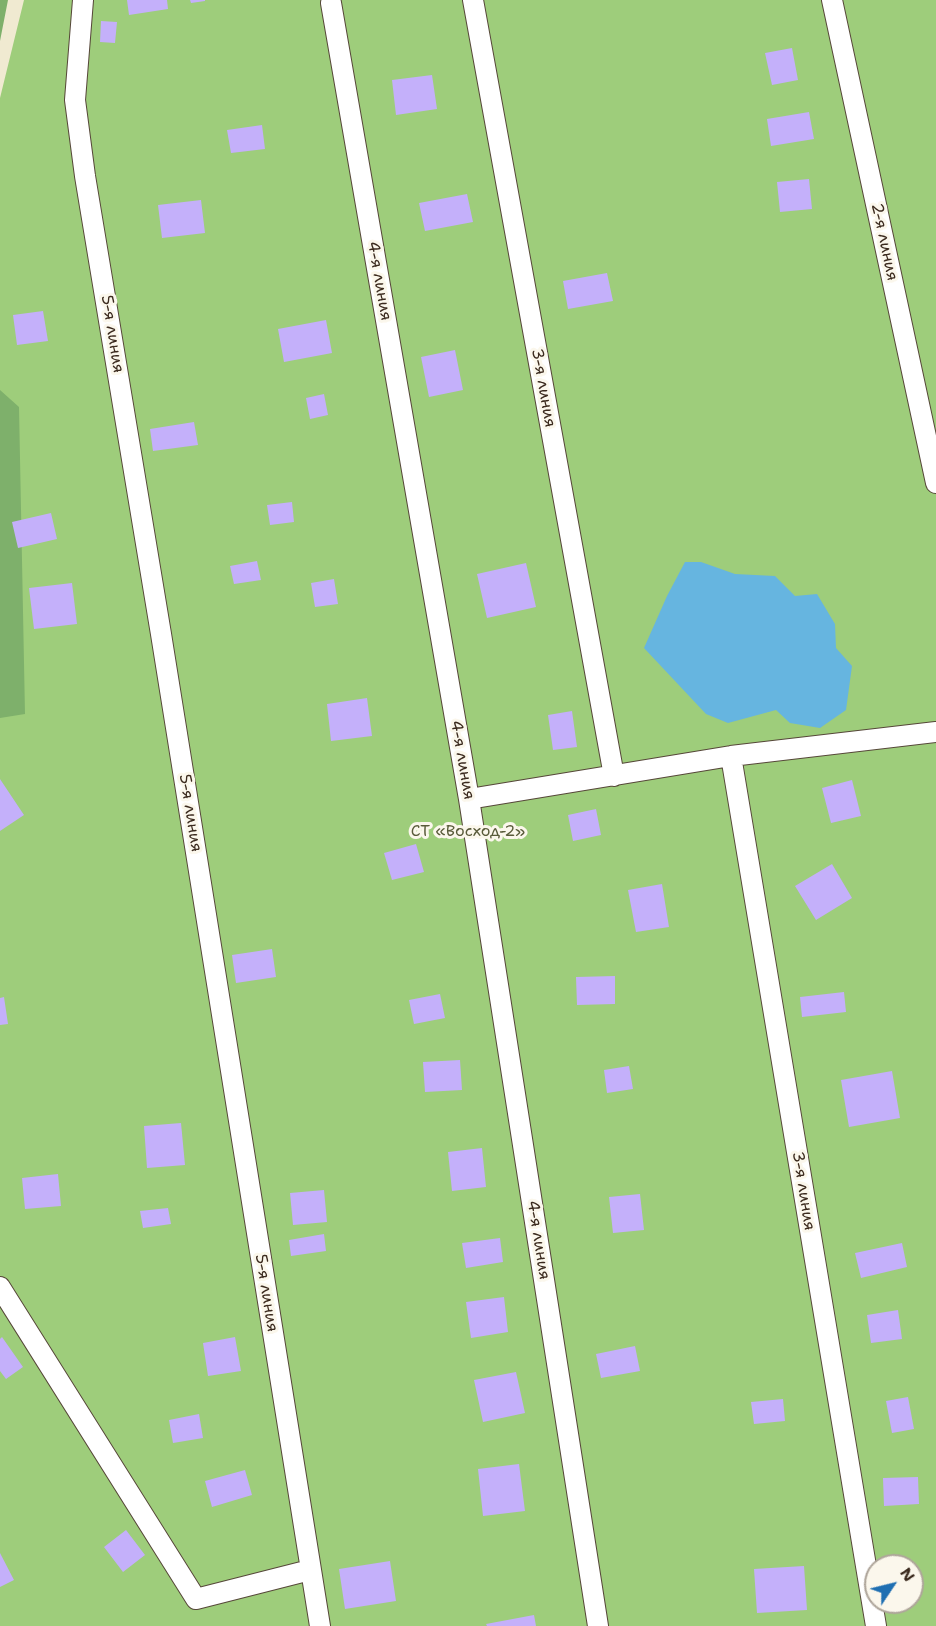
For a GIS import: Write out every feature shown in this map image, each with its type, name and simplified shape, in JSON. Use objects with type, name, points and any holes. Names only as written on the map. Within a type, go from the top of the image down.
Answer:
[{"type":"street","name":"5-я линия","points":[[83,0],[75,100],[85,176],[320,1626]]},
{"type":"street","name":"3-я линия","points":[[473,0],[614,776]]},
{"type":"street","name":"2-я линия","points":[[832,0],[936,483]]},
{"type":"street","name":"4-я линия","points":[[331,3],[469,799],[598,1626]]},
{"type":"street","points":[[469,799],[731,756],[936,732]]},
{"type":"street","name":"3-я линия","points":[[731,756],[876,1626]]},
{"type":"street","points":[[0,1287],[196,1599],[310,1569]]},
{"type":"green space","points":[[0,0],[8,0],[0,41]]},
{"type":"green space","name":"СТ «Восход-2»","points":[[24,0],[936,0],[936,1626],[0,1626],[0,98]]},
{"type":"green space","points":[[0,390],[19,407],[25,714],[0,718]]},
{"type":"water","points":[[685,562],[701,562],[735,574],[775,576],[795,596],[817,594],[835,624],[836,648],[852,666],[846,710],[820,728],[790,723],[776,710],[728,723],[706,714],[644,648]]},
{"type":"building","points":[[127,0],[167,0],[168,9],[129,15]]},
{"type":"building","points":[[190,0],[205,0],[205,1],[191,3]]},
{"type":"building","points":[[101,21],[117,22],[115,43],[100,42]]},
{"type":"building","points":[[792,48],[798,80],[772,85],[765,53]]},
{"type":"building","points":[[432,75],[437,109],[396,115],[392,80]]},
{"type":"building","points":[[809,112],[814,139],[771,146],[767,119]]},
{"type":"building","points":[[262,125],[265,149],[231,153],[227,130]]},
{"type":"building","points":[[809,179],[812,209],[780,212],[777,182]]},
{"type":"building","points":[[467,194],[473,222],[425,231],[419,203]]},
{"type":"building","points":[[201,200],[205,233],[162,238],[158,205]]},
{"type":"building","points":[[607,273],[613,301],[568,309],[563,281]]},
{"type":"building","points":[[43,311],[48,341],[17,345],[13,315]]},
{"type":"building","points":[[326,320],[332,353],[284,362],[278,329]]},
{"type":"building","points":[[455,350],[463,390],[429,397],[421,357]]},
{"type":"building","points":[[324,394],[328,415],[310,419],[306,398]]},
{"type":"building","points":[[194,422],[198,445],[153,451],[150,429]]},
{"type":"building","points":[[292,502],[294,522],[270,525],[267,505]]},
{"type":"building","points":[[51,513],[57,539],[18,548],[12,522]]},
{"type":"building","points":[[257,561],[261,580],[234,584],[230,566]]},
{"type":"building","points":[[526,563],[536,607],[487,618],[477,574]]},
{"type":"building","points":[[334,579],[338,604],[315,607],[311,583]]},
{"type":"building","points":[[72,583],[77,624],[34,629],[29,588]]},
{"type":"building","points":[[367,698],[372,736],[331,741],[327,704]]},
{"type":"building","points":[[572,711],[577,747],[553,750],[548,715]]},
{"type":"building","points":[[0,779],[24,815],[0,831]]},
{"type":"building","points":[[852,780],[861,816],[831,823],[822,788]]},
{"type":"building","points":[[596,809],[601,835],[573,841],[568,815]]},
{"type":"building","points":[[416,844],[424,872],[392,880],[384,853]]},
{"type":"building","points":[[832,864],[852,898],[816,920],[795,886]]},
{"type":"building","points":[[662,884],[669,927],[636,932],[628,890]]},
{"type":"building","points":[[272,949],[276,977],[236,983],[232,955]]},
{"type":"building","points":[[615,976],[615,1004],[577,1005],[576,977]]},
{"type":"building","points":[[844,992],[846,1012],[802,1017],[800,997]]},
{"type":"building","points":[[440,994],[445,1018],[414,1024],[409,1000]]},
{"type":"building","points":[[4,997],[8,1024],[0,1025],[0,998]]},
{"type":"building","points":[[460,1060],[462,1090],[425,1092],[423,1062]]},
{"type":"building","points":[[629,1066],[633,1089],[607,1093],[604,1070]]},
{"type":"building","points":[[892,1071],[900,1118],[849,1127],[841,1080]]},
{"type":"building","points":[[181,1123],[185,1165],[147,1168],[144,1126]]},
{"type":"building","points":[[482,1148],[486,1187],[452,1191],[448,1152]]},
{"type":"building","points":[[58,1174],[61,1206],[25,1209],[22,1178]]},
{"type":"building","points":[[324,1190],[327,1222],[293,1225],[290,1193]]},
{"type":"building","points":[[640,1194],[644,1230],[613,1233],[609,1197]]},
{"type":"building","points":[[168,1208],[171,1224],[143,1228],[140,1211]]},
{"type":"building","points":[[324,1234],[326,1251],[291,1256],[289,1240]]},
{"type":"building","points":[[500,1238],[503,1262],[466,1268],[462,1243]]},
{"type":"building","points":[[902,1243],[907,1267],[861,1278],[855,1253]]},
{"type":"building","points":[[504,1297],[508,1332],[471,1338],[466,1302]]},
{"type":"building","points":[[898,1310],[902,1339],[871,1343],[867,1315]]},
{"type":"building","points":[[2,1337],[23,1367],[6,1379],[0,1371],[0,1339]]},
{"type":"building","points":[[235,1337],[241,1371],[208,1376],[203,1343]]},
{"type":"building","points":[[635,1346],[640,1371],[601,1378],[596,1354]]},
{"type":"building","points":[[516,1372],[525,1413],[483,1422],[474,1380]]},
{"type":"building","points":[[908,1397],[914,1429],[892,1433],[886,1401]]},
{"type":"building","points":[[783,1399],[785,1421],[754,1424],[751,1402]]},
{"type":"building","points":[[199,1414],[203,1438],[173,1443],[169,1420]]},
{"type":"building","points":[[519,1464],[525,1511],[483,1516],[478,1469]]},
{"type":"building","points":[[245,1470],[252,1495],[212,1507],[205,1481]]},
{"type":"building","points":[[918,1477],[919,1504],[884,1506],[883,1478]]},
{"type":"building","points":[[126,1530],[145,1555],[123,1572],[104,1547]]},
{"type":"building","points":[[0,1553],[14,1580],[0,1587]]},
{"type":"building","points":[[390,1561],[396,1601],[345,1609],[339,1569]]},
{"type":"building","points":[[804,1566],[807,1610],[757,1613],[754,1569]]},
{"type":"building","points":[[534,1615],[536,1626],[487,1626],[486,1624]]}]
